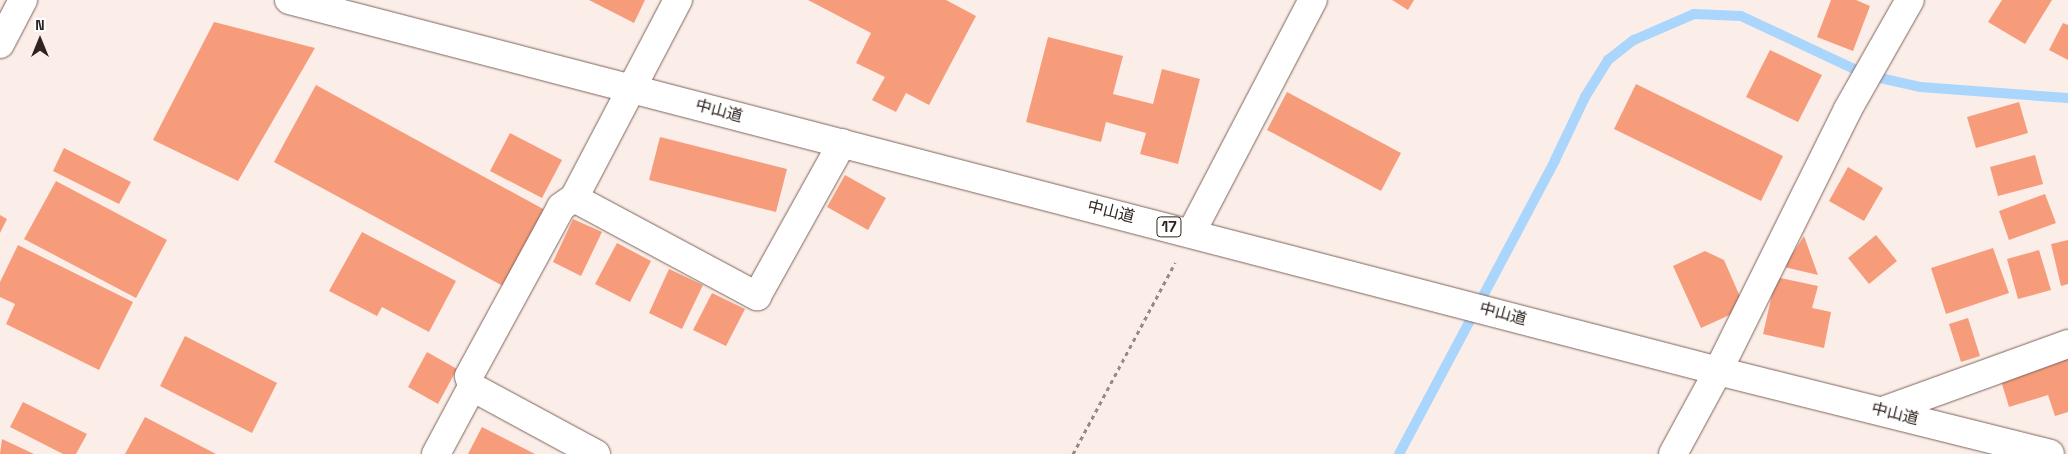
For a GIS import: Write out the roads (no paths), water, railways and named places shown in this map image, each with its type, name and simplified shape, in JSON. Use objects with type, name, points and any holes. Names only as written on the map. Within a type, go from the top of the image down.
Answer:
[{"type":"main road","points":[[0,44],[24,0]]},
{"type":"main road","name":"中山道","points":[[289,0],[1718,371],[2050,454]]},
{"type":"main road","points":[[596,454],[472,387],[468,376],[561,207],[574,198],[678,0]]},
{"type":"main road","points":[[1191,233],[1313,0]]},
{"type":"main road","points":[[1673,454],[1718,371],[1848,109],[1910,0]]},
{"type":"main road","points":[[574,198],[757,296],[842,143]]},
{"type":"main road","points":[[1883,411],[2068,344]]},
{"type":"main road","points":[[436,454],[472,387]]},
{"type":"waterway","points":[[1399,454],[1555,160],[1585,97],[1608,60],[1634,40],[1694,14],[1741,16],[1867,75],[1920,87],[2068,98]]}]
